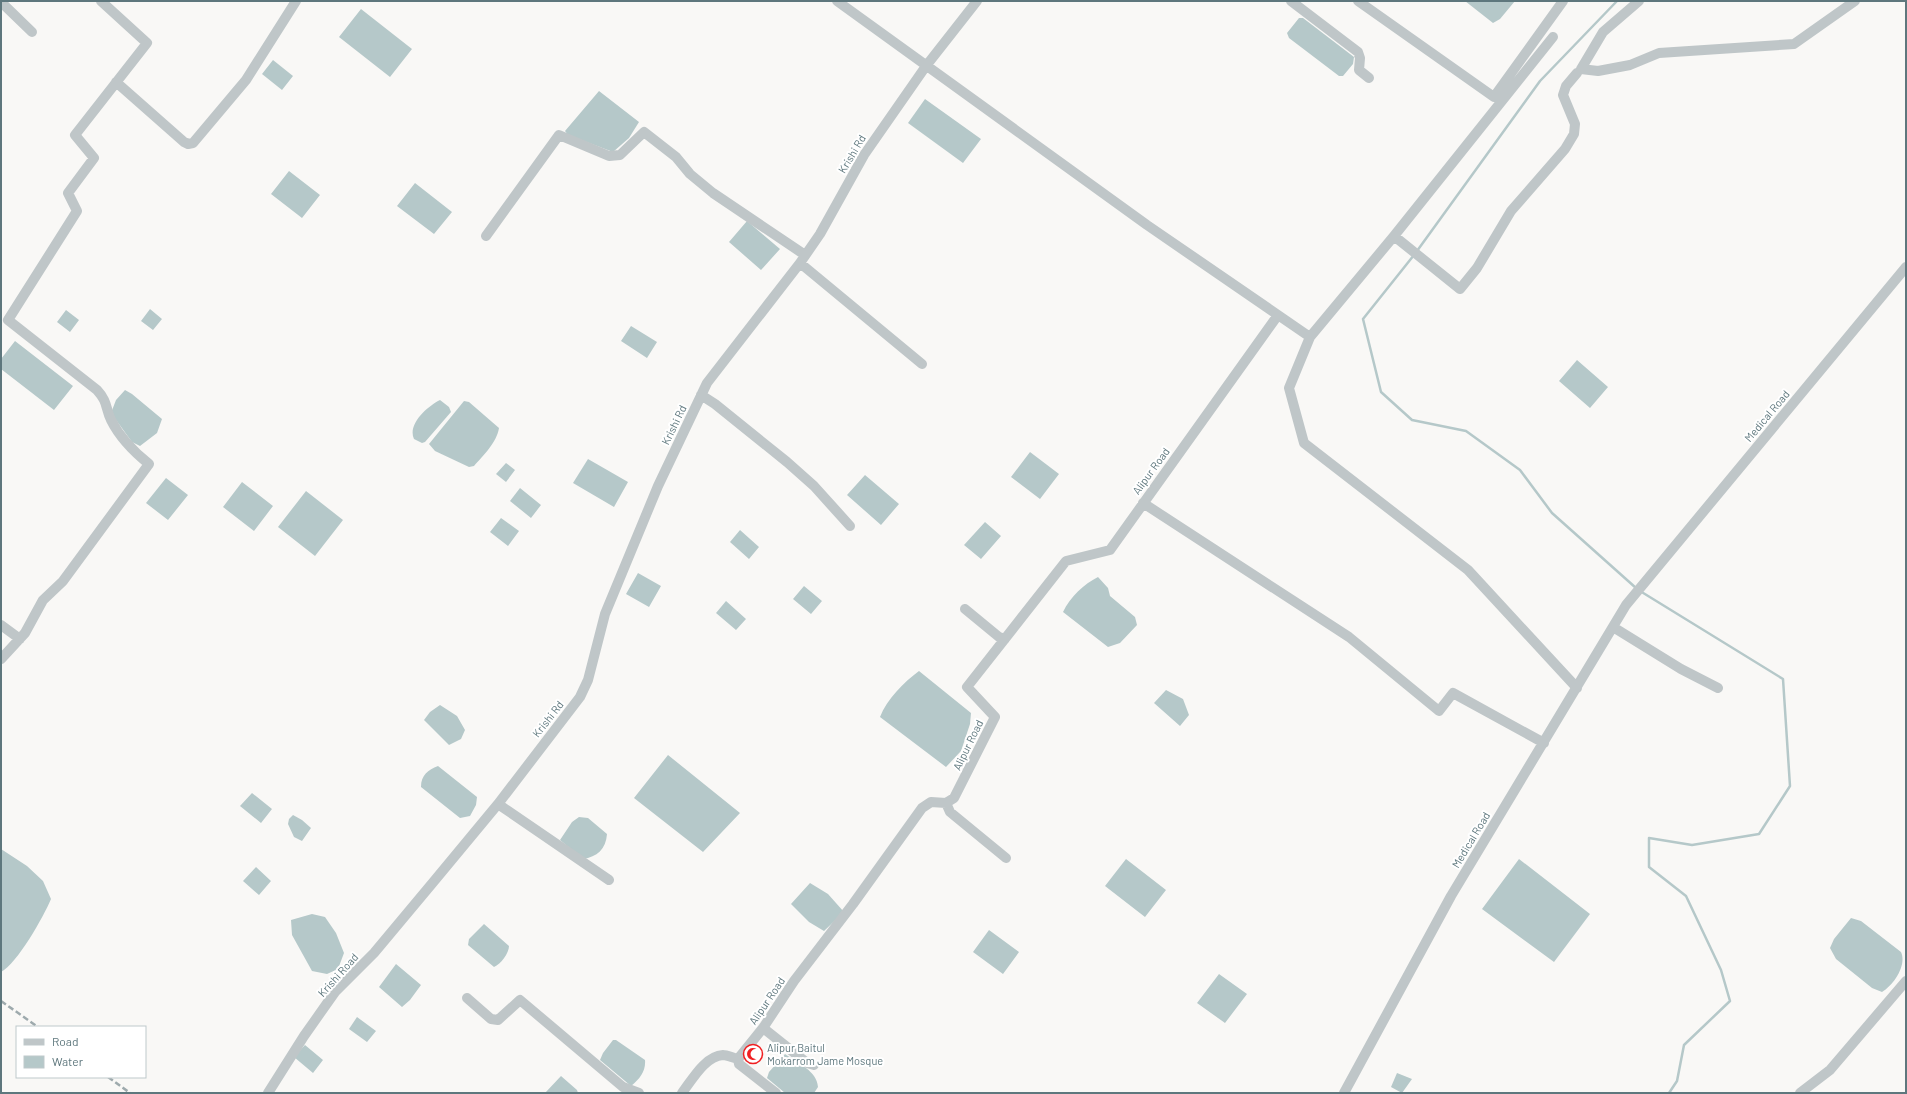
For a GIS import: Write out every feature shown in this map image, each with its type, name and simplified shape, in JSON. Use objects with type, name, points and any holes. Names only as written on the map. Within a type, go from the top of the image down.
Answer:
[{"type":"street","points":[[1,659],[25,633],[43,600],[63,581],[150,464],[132,450],[110,418],[106,400],[96,390],[8,320],[77,211],[68,193],[94,158],[75,135],[147,43],[100,1]]},
{"type":"street","points":[[116,82],[184,142],[188,144],[193,143],[246,80],[296,1]]},
{"type":"street","points":[[837,1],[1147,224],[1310,337]]},
{"type":"street","name":"Krishi Rd","points":[[435,880],[498,804],[580,697],[588,680],[605,614],[658,486],[707,383],[820,234],[864,155],[926,66],[977,1]]},
{"type":"street","points":[[1291,1],[1358,52],[1360,58],[1359,70],[1369,78]]},
{"type":"street","points":[[1358,1],[1494,97],[1562,1]]},
{"type":"street","points":[[1639,1],[1603,32],[1581,69],[1598,71],[1630,65],[1659,53],[1794,44],[1855,1]]},
{"type":"street","points":[[1,2],[32,32]]},
{"type":"street","points":[[1553,37],[1394,236],[1310,337],[1289,388],[1304,443],[1468,570],[1577,688]]},
{"type":"street","points":[[1394,236],[1460,289],[1473,273],[1511,212],[1565,149],[1574,134],[1575,124],[1563,95],[1566,86],[1577,72]]},
{"type":"street","points":[[486,236],[559,135],[609,156],[620,155],[644,132],[676,156],[690,174],[713,193],[802,259],[922,364]]},
{"type":"street","name":"Medical Road","points":[[1344,1093],[1451,896],[1626,605],[1906,266]]},
{"type":"street","name":"Alipur Road","points":[[738,1059],[763,1028],[794,981],[853,904],[922,808],[931,802],[946,803],[954,798],[961,787],[995,717],[967,687],[1066,560],[1110,550],[1278,315]]},
{"type":"street","points":[[701,395],[716,404],[787,462],[814,486],[850,526]]},
{"type":"street","points":[[1143,503],[1349,637],[1438,711],[1453,693],[1544,743]]},
{"type":"street","points":[[965,609],[999,637],[1005,639]]},
{"type":"street","points":[[1,625],[20,639]]},
{"type":"street","points":[[1613,626],[1681,669],[1718,688]]},
{"type":"street","points":[[946,803],[950,812],[1006,858]]},
{"type":"street","points":[[498,804],[609,880]]},
{"type":"street","name":"Krishi Road","points":[[268,1093],[304,1036],[335,992],[374,953],[435,880]]},
{"type":"street","points":[[1800,1093],[1830,1070],[1906,981]]},
{"type":"street","points":[[467,998],[491,1019],[498,1020],[520,1000],[622,1088],[639,1093]]},
{"type":"street","points":[[763,1028],[808,1063],[814,1065]]},
{"type":"street","points":[[682,1093],[705,1064],[713,1058],[723,1055],[738,1059],[739,1064],[776,1093]]},
{"type":"water","points":[[1465,1],[1515,1],[1500,19],[1493,23]]},
{"type":"water","points":[[361,9],[412,49],[390,77],[339,37]]},
{"type":"water","points":[[1299,18],[1303,18],[1354,57],[1353,64],[1343,76],[1339,76],[1289,38],[1287,33]]},
{"type":"water","points":[[273,60],[293,76],[282,90],[262,74]]},
{"type":"water","points":[[599,91],[639,122],[629,138],[613,152],[568,135],[565,131]]},
{"type":"water","points":[[925,99],[981,139],[963,163],[908,123]]},
{"type":"water","points":[[289,171],[320,195],[302,218],[271,194]]},
{"type":"water","points":[[415,183],[452,212],[434,234],[397,206]]},
{"type":"water","points":[[747,221],[780,249],[761,270],[729,242]]},
{"type":"water","points":[[150,309],[162,319],[153,330],[141,321]]},
{"type":"water","points":[[66,310],[79,320],[70,332],[57,322]]},
{"type":"water","points":[[631,326],[657,342],[647,358],[621,341]]},
{"type":"water","points":[[15,341],[73,386],[54,410],[1,369],[1,359]]},
{"type":"water","points":[[1577,360],[1608,387],[1590,408],[1559,381]]},
{"type":"water","points":[[125,390],[162,419],[157,433],[140,446],[132,442],[111,413],[116,400]]},
{"type":"water","points":[[440,400],[449,407],[451,412],[425,442],[422,443],[414,439],[413,427],[420,416]]},
{"type":"water","points":[[464,401],[469,402],[499,428],[496,438],[489,448],[474,466],[469,467],[435,451],[429,444]]},
{"type":"water","points":[[1030,452],[1059,474],[1040,499],[1011,477]]},
{"type":"water","points":[[588,459],[628,482],[614,507],[573,483]]},
{"type":"water","points":[[506,463],[515,470],[506,482],[496,474]]},
{"type":"water","points":[[865,475],[899,504],[881,525],[847,495]]},
{"type":"water","points":[[166,478],[188,495],[168,520],[146,503]]},
{"type":"water","points":[[242,482],[273,506],[254,531],[223,507]]},
{"type":"water","points":[[520,488],[541,505],[531,518],[510,501]]},
{"type":"water","points":[[306,491],[343,520],[315,556],[278,527]]},
{"type":"water","points":[[501,518],[519,531],[508,546],[490,532]]},
{"type":"water","points":[[985,522],[1001,536],[981,559],[964,545]]},
{"type":"water","points":[[740,530],[759,547],[749,559],[730,542]]},
{"type":"water","points":[[638,573],[661,586],[649,607],[626,594]]},
{"type":"water","points":[[1098,577],[1108,588],[1110,596],[1135,617],[1137,625],[1120,643],[1108,647],[1063,612],[1069,601],[1078,592]]},
{"type":"water","points":[[804,586],[822,601],[811,614],[793,599]]},
{"type":"water","points":[[726,601],[746,619],[736,630],[716,613]]},
{"type":"water","points":[[919,671],[971,713],[970,724],[961,751],[946,767],[880,717],[896,691]]},
{"type":"water","points":[[1166,690],[1183,699],[1189,715],[1180,726],[1154,703]]},
{"type":"water","points":[[440,705],[457,716],[465,730],[461,739],[449,745],[424,720],[430,712]]},
{"type":"water","points":[[668,755],[740,813],[703,852],[634,798]]},
{"type":"water","points":[[438,766],[477,797],[476,805],[470,816],[460,818],[421,787],[424,776],[431,769]]},
{"type":"water","points":[[252,793],[272,809],[261,823],[240,806]]},
{"type":"water","points":[[293,815],[302,820],[311,828],[302,841],[294,837],[288,824],[289,819]]},
{"type":"water","points":[[579,817],[588,818],[607,834],[603,848],[593,856],[583,859],[560,840],[572,822]]},
{"type":"water","points":[[1,849],[27,866],[43,881],[51,899],[22,950],[15,960],[1,972]]},
{"type":"water","points":[[1126,859],[1166,890],[1145,917],[1105,886]]},
{"type":"water","points":[[1519,859],[1590,914],[1554,962],[1482,909]]},
{"type":"water","points":[[256,867],[271,881],[259,895],[243,881]]},
{"type":"water","points":[[810,883],[828,894],[844,912],[824,931],[809,922],[791,904]]},
{"type":"water","points":[[312,914],[325,917],[336,933],[344,953],[338,969],[327,974],[312,971],[292,935],[291,920]]},
{"type":"water","points":[[1851,918],[1861,921],[1901,952],[1901,969],[1891,985],[1882,992],[1872,988],[1836,959],[1830,948],[1834,939]]},
{"type":"water","points":[[484,924],[509,946],[508,952],[504,958],[494,967],[468,945],[469,939]]},
{"type":"water","points":[[989,930],[1019,952],[1003,974],[973,952]]},
{"type":"water","points":[[396,964],[421,985],[410,1000],[402,1007],[379,987]]},
{"type":"water","points":[[1219,974],[1247,994],[1225,1023],[1197,1003]]},
{"type":"water","points":[[357,1017],[376,1031],[367,1042],[349,1029]]},
{"type":"water","points":[[613,1040],[616,1040],[645,1060],[642,1074],[631,1086],[600,1060],[603,1053]]},
{"type":"water","points":[[305,1045],[323,1060],[313,1073],[294,1057]]},
{"type":"water","points":[[785,1054],[806,1068],[814,1076],[818,1087],[814,1093],[785,1093],[767,1078],[769,1072]]},
{"type":"water","points":[[1397,1073],[1412,1079],[1402,1093],[1391,1087]]},
{"type":"water","points":[[561,1076],[577,1090],[578,1093],[545,1093]]},
{"type":"waterway","points":[[1417,251],[1540,81],[1617,1]]},
{"type":"waterway","points":[[1414,255],[1363,319],[1381,392],[1412,420],[1466,431],[1520,470],[1552,513],[1636,588]]},
{"type":"waterway","points":[[1640,591],[1783,679],[1790,786],[1759,834],[1692,845],[1649,838],[1649,867],[1686,896],[1721,970],[1730,1001],[1684,1045],[1677,1081],[1669,1093]]},
{"type":"railway","points":[[1,1001],[37,1026]]},
{"type":"railway","points":[[109,1078],[130,1093]]},
{"type":"place","name":"Alipur Baitul Mokarrom Jame Mosque","points":[[753,1054]]}]
